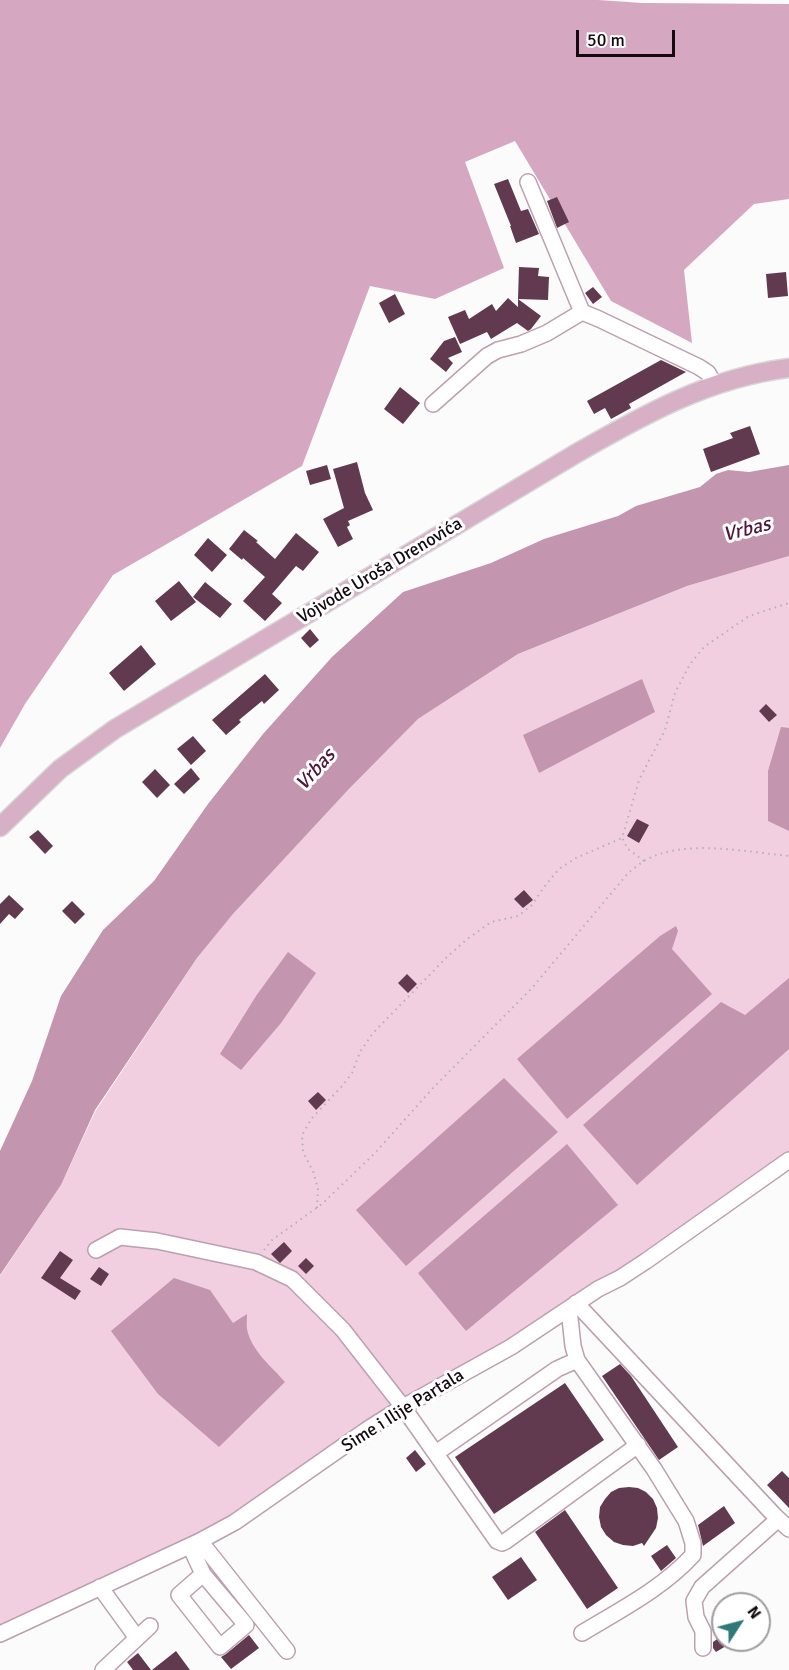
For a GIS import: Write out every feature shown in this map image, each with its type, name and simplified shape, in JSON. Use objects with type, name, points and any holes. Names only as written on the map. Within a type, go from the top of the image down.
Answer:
[{"type":"main road","name":"Vojvode Uroša Drenovića","points":[[0,826],[73,759],[135,716],[577,453],[664,405],[714,384],[789,368]]},
{"type":"street","points":[[528,182],[582,312],[599,318],[699,367],[708,373],[714,384]]},
{"type":"street","points":[[433,404],[487,356],[547,333],[582,312]]},
{"type":"street","name":"Sime i Ilije Partala","points":[[0,1634],[195,1544],[235,1522],[371,1427],[511,1347],[646,1261],[789,1160]]},
{"type":"street","points":[[96,1250],[120,1237],[158,1241],[256,1262],[292,1279],[343,1330],[403,1407],[492,1535],[502,1543],[638,1445]]},
{"type":"street","points":[[573,1306],[573,1346],[577,1360],[638,1445],[686,1521],[693,1543],[693,1556],[678,1571],[582,1633]]},
{"type":"street","points":[[573,1306],[789,1529]]},
{"type":"street","points":[[436,1453],[548,1375],[577,1360]]},
{"type":"street","points":[[703,1648],[703,1631],[696,1617],[694,1601],[702,1587],[775,1522],[775,1515]]},
{"type":"street","points":[[195,1544],[203,1574],[246,1625],[220,1647],[179,1595],[203,1574]]},
{"type":"street","points":[[195,1544],[287,1651]]},
{"type":"street","points":[[100,1587],[137,1638]]},
{"type":"street","points":[[103,1670],[150,1626]]},
{"type":"path","points":[[317,1208],[318,1189],[313,1171],[303,1152],[302,1135],[312,1118],[352,1073],[360,1052],[373,1033],[466,940],[490,922],[518,916],[532,905],[559,869],[576,858],[622,838],[639,780],[665,730],[675,693],[690,664],[704,647],[749,616],[789,603]]},
{"type":"path","points":[[622,838],[628,849],[644,861]]},
{"type":"path","points":[[256,1262],[272,1240],[317,1208],[352,1177],[434,1088],[532,988],[629,872],[644,861],[663,853],[699,847],[789,856]]},
{"type":"shaded area","points":[[0,0],[598,0],[642,3],[789,4],[789,199],[754,204],[684,270],[692,343],[611,301],[515,141],[465,162],[504,268],[435,299],[370,286],[302,466],[113,575],[25,704],[0,748]]},
{"type":"shaded area","points":[[789,556],[789,1160],[266,1500],[0,1634],[0,1276],[61,1185],[95,1112],[197,958],[233,914],[348,790],[418,719],[518,654],[687,586]]},
{"type":"water","name":"Vrbas","points":[[789,465],[789,556],[687,586],[518,654],[418,719],[348,790],[233,914],[197,958],[95,1110],[61,1185],[0,1275],[0,1151],[32,1081],[61,996],[103,930],[154,881],[208,804],[263,734],[332,657],[403,592],[491,563],[544,539],[618,516],[636,506],[700,487],[716,474],[728,470],[749,472]]},
{"type":"water","points":[[642,679],[655,712],[539,773],[523,735]]},
{"type":"water","points":[[781,727],[789,728],[789,831],[768,821],[768,771]]},
{"type":"water","points":[[676,926],[678,931],[672,949],[712,994],[567,1119],[517,1059],[660,936]]},
{"type":"water","points":[[288,952],[316,973],[281,1023],[241,1070],[220,1054],[256,996]]},
{"type":"water","points":[[789,978],[789,1049],[637,1185],[583,1125],[721,1002],[745,1015]]},
{"type":"water","points":[[504,1078],[558,1132],[406,1266],[356,1210]]},
{"type":"water","points":[[567,1144],[618,1205],[466,1331],[418,1273]]},
{"type":"water","points":[[174,1278],[210,1290],[233,1323],[247,1314],[247,1331],[254,1347],[285,1382],[219,1447],[158,1394],[111,1331]]},
{"type":"building","points":[[508,179],[521,211],[528,209],[539,234],[516,243],[494,184]]},
{"type":"building","points":[[557,197],[569,222],[557,228],[547,201]]},
{"type":"building","points":[[519,267],[539,268],[538,276],[549,277],[548,300],[518,299]]},
{"type":"building","points":[[786,272],[788,296],[768,298],[766,274]]},
{"type":"building","points":[[593,287],[602,297],[593,304],[585,293]]},
{"type":"building","points":[[395,294],[405,314],[389,323],[379,303]]},
{"type":"building","points":[[508,298],[518,307],[518,299],[541,316],[531,329],[528,331],[517,323],[491,339],[487,332],[460,344],[448,317],[465,310],[469,319],[492,304],[496,311]]},
{"type":"building","points":[[455,337],[462,352],[448,358],[453,363],[446,372],[430,359],[444,341]]},
{"type":"building","points":[[661,360],[686,372],[629,404],[631,408],[611,419],[605,408],[594,414],[587,401]]},
{"type":"building","points":[[400,387],[420,403],[403,424],[384,409]]},
{"type":"building","points":[[750,426],[760,454],[711,472],[703,449],[733,438],[730,433]]},
{"type":"building","points":[[357,462],[365,493],[373,510],[348,521],[350,525],[347,527],[353,539],[338,547],[323,519],[344,508],[333,469]]},
{"type":"building","points":[[327,465],[331,479],[310,485],[306,471]]},
{"type":"building","points":[[244,530],[275,559],[296,533],[319,552],[303,571],[296,566],[272,594],[282,603],[265,621],[243,601],[265,577],[229,549]]},
{"type":"building","points":[[208,538],[227,555],[212,572],[194,555]]},
{"type":"building","points":[[179,581],[196,602],[171,621],[155,601]]},
{"type":"building","points":[[205,582],[232,604],[220,618],[193,597]]},
{"type":"building","points":[[310,629],[319,640],[310,648],[301,638]]},
{"type":"building","points":[[141,645],[156,664],[124,691],[109,673]]},
{"type":"building","points":[[265,674],[279,690],[264,704],[262,701],[239,720],[241,722],[226,735],[212,720]]},
{"type":"building","points":[[766,704],[777,715],[769,722],[759,711]]},
{"type":"building","points":[[193,736],[206,751],[191,765],[177,749]]},
{"type":"building","points":[[191,768],[200,779],[184,794],[174,784]]},
{"type":"building","points":[[155,769],[170,785],[157,798],[142,782]]},
{"type":"building","points":[[637,819],[649,825],[639,843],[627,836]]},
{"type":"building","points":[[38,830],[53,846],[45,854],[29,837]]},
{"type":"building","points":[[524,890],[533,900],[523,908],[514,899]]},
{"type":"building","points":[[9,895],[24,909],[15,919],[9,914],[0,924],[0,904]]},
{"type":"building","points":[[72,901],[85,914],[75,924],[62,911]]},
{"type":"building","points":[[407,974],[417,984],[408,993],[398,983]]},
{"type":"building","points":[[318,1092],[326,1100],[316,1110],[308,1101]]},
{"type":"building","points":[[284,1242],[292,1251],[280,1263],[271,1254]]},
{"type":"building","points":[[60,1251],[73,1260],[60,1278],[81,1291],[75,1300],[41,1278]]},
{"type":"building","points":[[306,1258],[314,1266],[306,1274],[298,1266]]},
{"type":"building","points":[[99,1267],[109,1274],[101,1286],[90,1279]]},
{"type":"building","points":[[620,1364],[631,1376],[678,1447],[659,1460],[602,1376]]},
{"type":"building","points":[[565,1383],[604,1440],[494,1514],[455,1457]]},
{"type":"building","points":[[415,1450],[426,1464],[416,1472],[406,1458]]},
{"type":"building","points":[[782,1471],[789,1478],[789,1508],[767,1485]]},
{"type":"building","points":[[629,1487],[646,1492],[653,1499],[657,1508],[656,1528],[644,1546],[642,1543],[633,1546],[614,1542],[601,1527],[600,1507],[605,1499],[619,1488]]},
{"type":"building","points":[[724,1506],[735,1523],[703,1546],[698,1525]]},
{"type":"building","points":[[565,1510],[618,1588],[587,1609],[535,1532]]},
{"type":"building","points":[[667,1545],[676,1558],[661,1571],[651,1556]]},
{"type":"building","points":[[521,1557],[537,1580],[508,1600],[492,1577]]},
{"type":"building","points":[[249,1635],[259,1648],[231,1669],[221,1657]]},
{"type":"building","points":[[176,1651],[190,1670],[152,1670]]},
{"type":"building","points":[[138,1653],[151,1670],[133,1670],[127,1662]]}]
